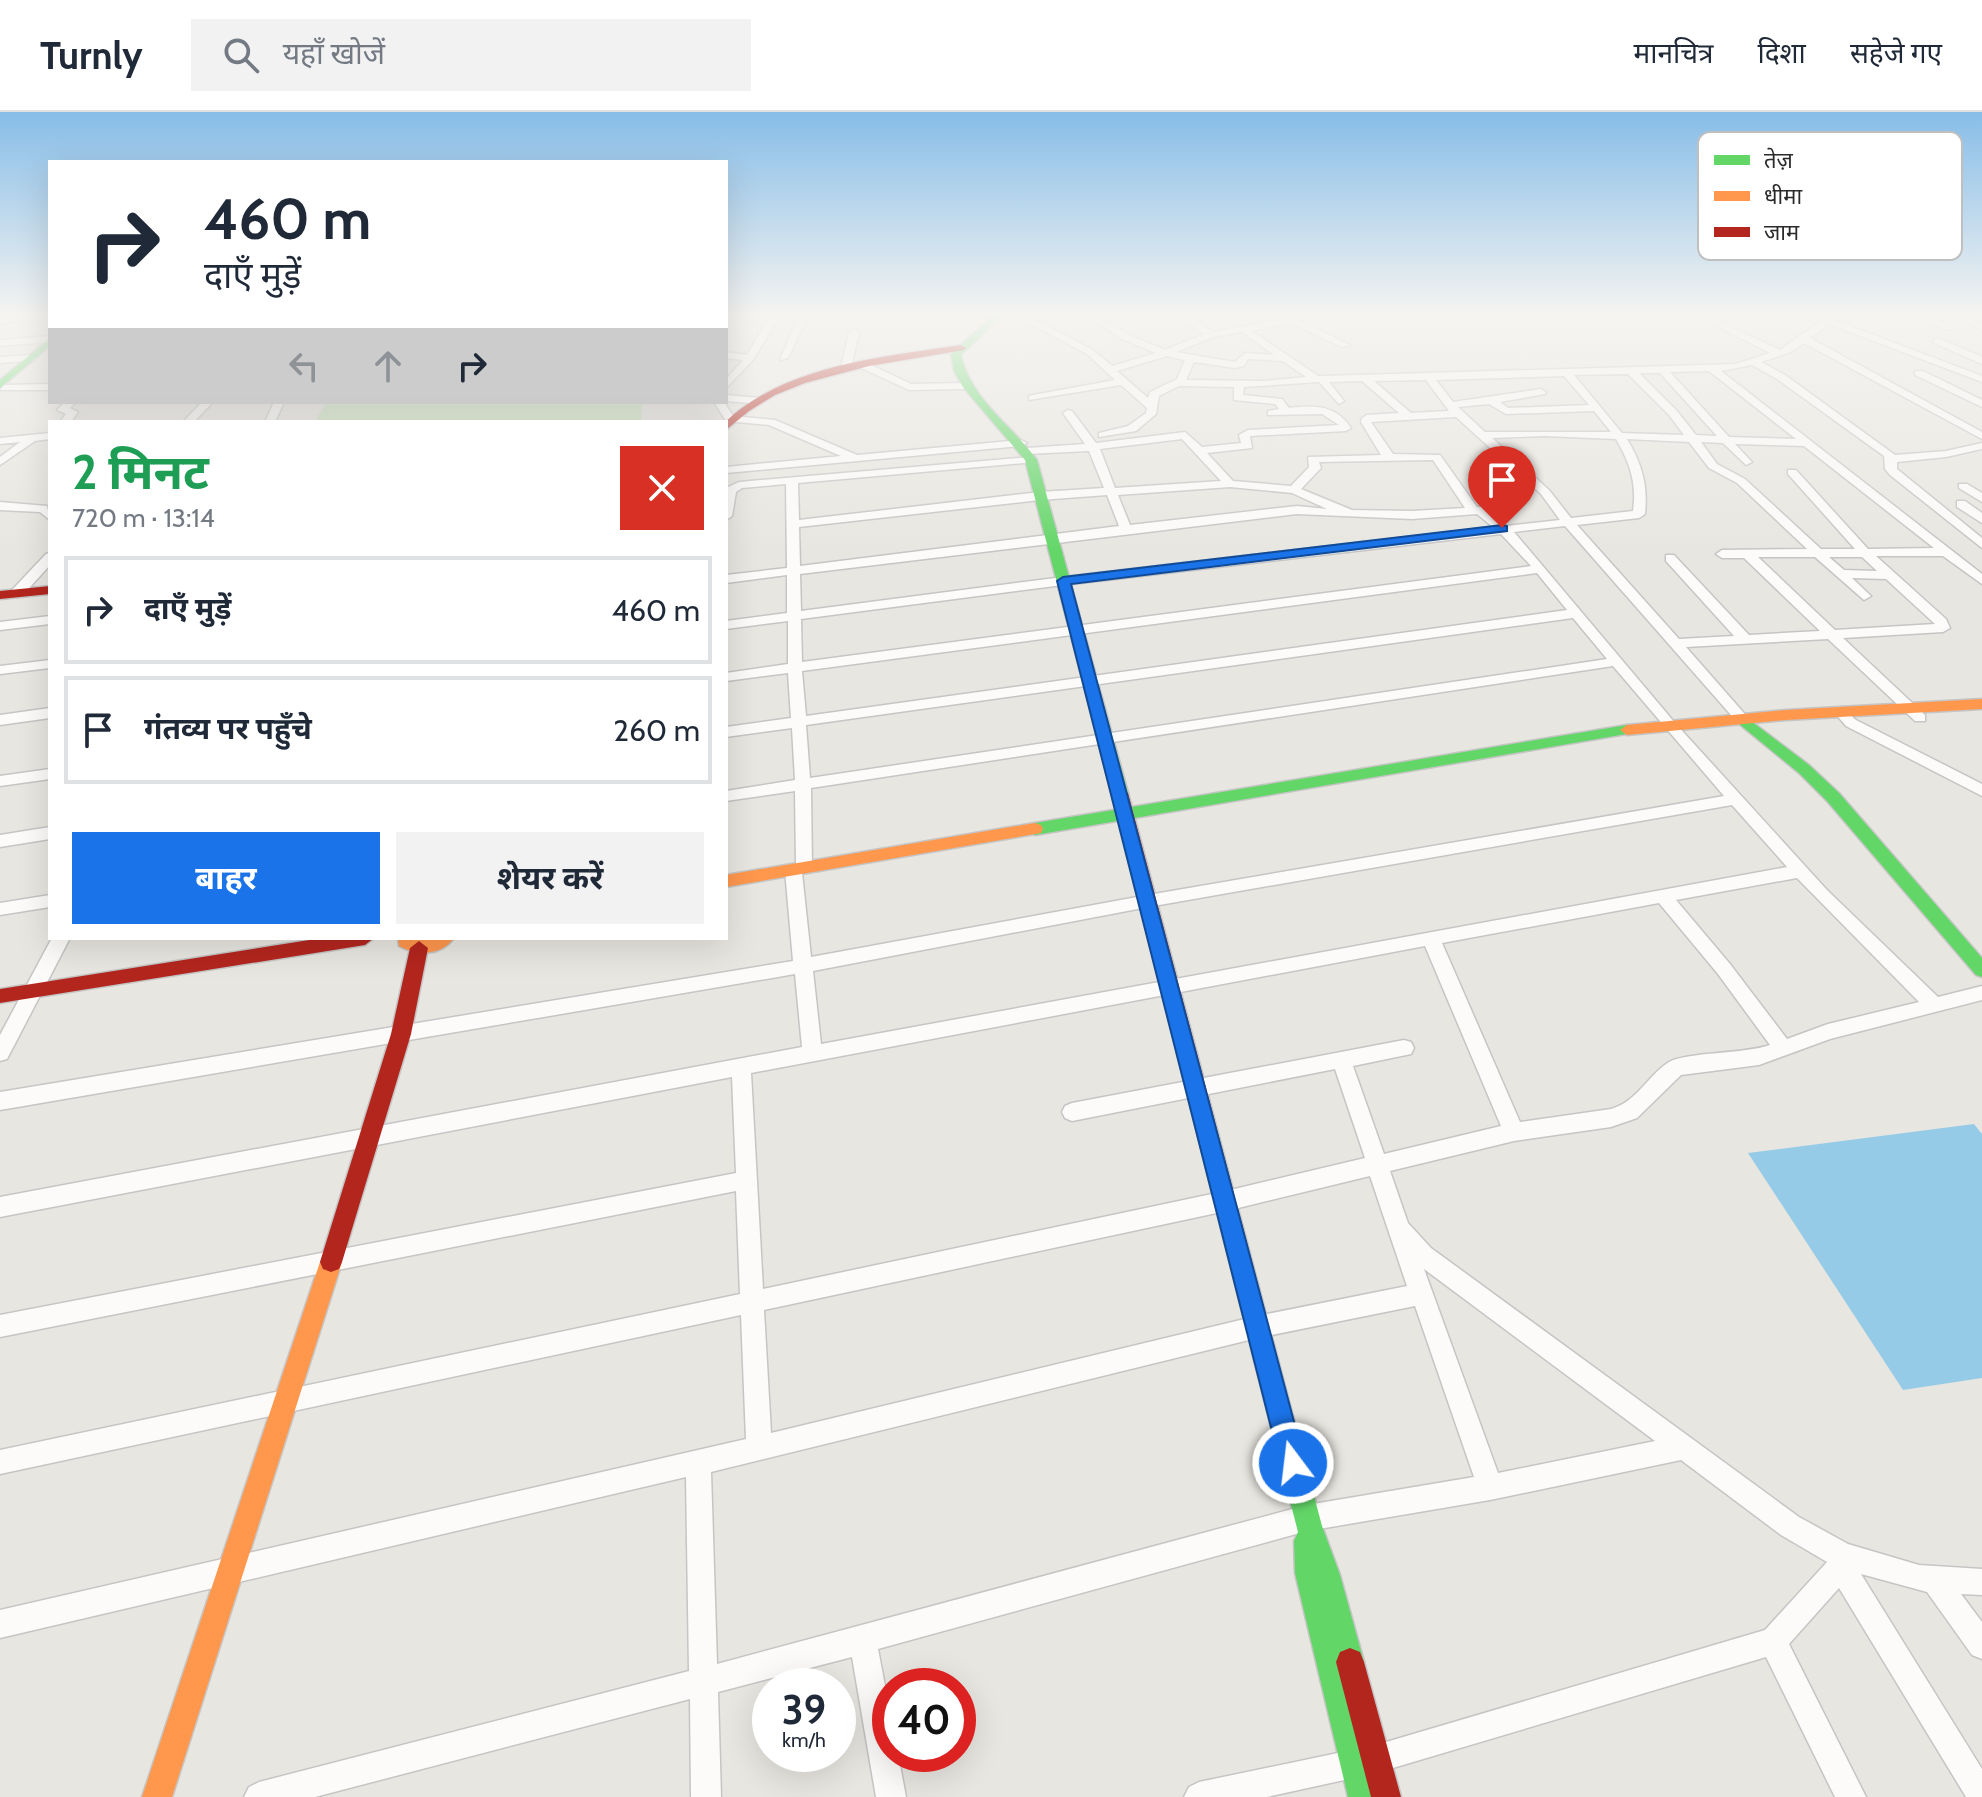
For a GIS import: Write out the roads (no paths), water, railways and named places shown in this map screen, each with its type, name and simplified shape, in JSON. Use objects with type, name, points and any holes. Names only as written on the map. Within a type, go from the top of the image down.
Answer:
[{"type":"street","points":[[728,423],[772,395]]},
{"type":"street","points":[[972,395],[1026,450],[1052,539],[1308,1522],[1327,1575],[1365,1761],[1363,1797]]},
{"type":"street","points":[[1033,398],[1051,395]]},
{"type":"street","points":[[1139,395],[1151,406]]},
{"type":"street","points":[[1090,443],[1137,427],[1151,414],[1154,395]]},
{"type":"street","points":[[1240,395],[1240,399],[1274,399],[1286,411]]},
{"type":"street","points":[[1333,395],[1339,401]]},
{"type":"street","points":[[1383,395],[1409,417]]},
{"type":"street","points":[[1442,395],[1453,409],[1545,492],[1567,521],[1743,720],[1804,769],[1833,797],[1982,970]]},
{"type":"street","points":[[1390,459],[1365,420],[1409,417],[1526,395]]},
{"type":"street","points":[[728,625],[1063,581],[1639,514],[1641,476],[1619,436],[1585,395]]},
{"type":"street","points":[[1655,395],[1673,413],[1713,466],[1741,481],[1864,596]]},
{"type":"street","points":[[1685,395],[1746,462]]},
{"type":"street","points":[[1746,395],[1982,580]]},
{"type":"street","points":[[1806,395],[1892,459],[1982,446]]},
{"type":"street","points":[[1906,395],[1982,436]]},
{"type":"street","points":[[1963,395],[1982,404]]},
{"type":"street","points":[[728,398],[760,401]]},
{"type":"street","points":[[1491,401],[1506,411],[1596,408]]},
{"type":"street","points":[[67,420],[73,412],[62,410],[69,404]]},
{"type":"street","points":[[190,420],[206,404]]},
{"type":"street","points":[[1200,450],[1248,446],[1244,435],[1248,433],[1346,428],[1342,421],[1324,409],[1272,413]]},
{"type":"street","points":[[1068,413],[1090,443],[1126,529]]},
{"type":"street","points":[[728,423],[771,422],[858,460]]},
{"type":"street","points":[[1482,435],[1545,433],[1809,443]]},
{"type":"street","points":[[728,508],[733,487],[1026,450],[1180,435],[1187,437],[1230,484]]},
{"type":"street","points":[[0,441],[48,436]]},
{"type":"street","points":[[0,462],[33,438]]},
{"type":"street","points":[[728,470],[1026,450]]},
{"type":"street","points":[[1963,451],[1982,462]]},
{"type":"street","points":[[1294,490],[1315,468],[1312,459],[1439,458],[1473,510]]},
{"type":"street","points":[[1892,459],[1891,469],[1894,473],[1982,544]]},
{"type":"street","points":[[1676,643],[1943,628],[1941,622],[1865,553],[1792,472]]},
{"type":"street","points":[[792,481],[795,668],[803,784],[799,869],[803,966],[812,1054]]},
{"type":"street","points":[[793,524],[1040,496],[1230,484],[1294,490],[1350,514]]},
{"type":"street","points":[[1963,486],[1982,498]]},
{"type":"street","points":[[1961,504],[1982,519]]},
{"type":"street","points":[[0,506],[43,509],[48,516]]},
{"type":"street","points":[[728,579],[1297,510],[1412,515],[1484,511],[1540,569],[1670,726],[1801,871],[1933,1004]]},
{"type":"street","points":[[1722,554],[1947,552]]},
{"type":"street","points":[[1747,554],[1915,713],[1982,714]]},
{"type":"street","points":[[1670,558],[1745,639]]},
{"type":"street","points":[[9,594],[48,559]]},
{"type":"street","points":[[728,677],[1076,628],[1540,569]]},
{"type":"street","points":[[1842,574],[1888,575]]},
{"type":"street","points":[[9,594],[48,590]]},
{"type":"street","points":[[728,732],[1578,613]]},
{"type":"street","points":[[0,626],[48,620]]},
{"type":"street","points":[[728,796],[1618,661]]},
{"type":"street","points":[[0,670],[48,664]]},
{"type":"street","points":[[728,881],[1626,730],[1743,720],[1915,713],[1982,704]]},
{"type":"street","points":[[0,720],[48,713]]},
{"type":"street","points":[[1846,718],[1982,791]]},
{"type":"street","points":[[0,781],[48,774]]},
{"type":"street","points":[[0,1101],[803,966],[1148,901],[1738,799]]},
{"type":"street","points":[[0,841],[48,833]]},
{"type":"street","points":[[0,1207],[1169,986],[1801,871]]},
{"type":"street","points":[[1663,896],[1724,969],[1784,1050]]},
{"type":"street","points":[[0,909],[48,901]]},
{"type":"street","points":[[1431,939],[1514,1132]]},
{"type":"street","points":[[0,1053],[60,940]]},
{"type":"street","points":[[0,996],[352,940]]},
{"type":"street","points":[[157,1797],[286,1403],[401,1034],[412,943],[431,946],[442,940]]},
{"type":"street","points":[[0,1462],[1226,1201],[1514,1132],[1586,1123],[1630,1112],[1676,1068],[1759,1057],[1828,1032],[1982,993]]},
{"type":"street","points":[[1072,1112],[1404,1048]]},
{"type":"street","points":[[1342,1061],[1490,1487]]},
{"type":"street","points":[[741,1067],[759,1448]]},
{"type":"street","points":[[0,1326],[746,1180]]},
{"type":"street","points":[[1399,1229],[1423,1255],[1790,1526],[1842,1561],[1919,1578],[1982,1582]]},
{"type":"street","points":[[0,1624],[759,1448],[1257,1327],[1422,1294]]},
{"type":"street","points":[[259,1797],[1308,1522],[1686,1447]]},
{"type":"street","points":[[698,1462],[706,1797]]},
{"type":"street","points":[[1199,1797],[1365,1761],[1773,1641],[1842,1561]]},
{"type":"street","points":[[1842,1561],[1982,1796]]},
{"type":"street","points":[[1934,1579],[1982,1645]]},
{"type":"street","points":[[863,1640],[891,1797]]},
{"type":"street","points":[[1773,1641],[1851,1797]]},
{"type":"street","points":[[1365,1761],[1386,1797]]},
{"type":"water","points":[[1974,1124],[1982,1134],[1982,1378],[1903,1390],[1748,1153]]}]
